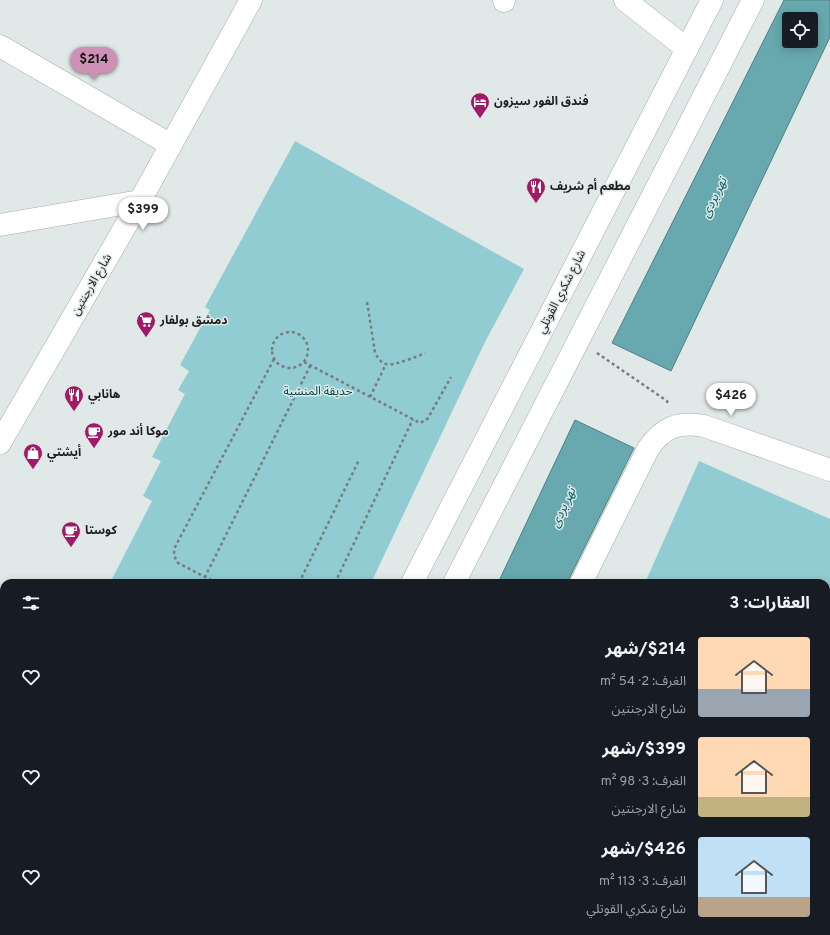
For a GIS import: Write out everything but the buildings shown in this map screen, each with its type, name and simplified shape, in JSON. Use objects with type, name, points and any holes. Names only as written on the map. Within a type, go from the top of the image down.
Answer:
[{"type":"main road","name":"شارع الارجنتين","points":[[0,442],[140,201],[251,0]]},
{"type":"main road","points":[[625,0],[687,49]]},
{"type":"main road","name":"شارع شكري القوتلي","points":[[414,579],[712,0]]},
{"type":"main road","points":[[456,579],[753,0]]},
{"type":"main road","points":[[0,46],[171,145]]},
{"type":"main road","points":[[0,225],[140,201]]},
{"type":"main road","points":[[583,579],[648,449],[662,432],[672,427],[682,424],[704,426],[830,470]]},
{"type":"path","points":[[367,302],[376,352],[381,361],[391,365],[425,353]]},
{"type":"path","points":[[583,331],[594,351],[667,401],[672,427]]},
{"type":"path","points":[[288,332],[295,332],[302,336],[308,349],[304,362],[291,368],[284,368],[278,365],[272,353],[272,345],[275,339],[281,334],[288,332]]},
{"type":"path","points":[[209,579],[178,563],[175,558],[174,550],[274,359]]},
{"type":"path","points":[[304,362],[420,423],[426,420],[451,377]]},
{"type":"path","points":[[370,397],[386,364]]},
{"type":"path","points":[[205,577],[310,366]]},
{"type":"path","points":[[337,579],[413,419]]},
{"type":"path","points":[[301,579],[359,460]]},
{"type":"green space","name":"حديقة المنشية","points":[[295,141],[524,269],[485,342],[373,579],[112,579],[152,501],[143,496],[161,461],[152,457],[185,394],[178,390],[189,371],[180,365],[210,310],[205,307]]},
{"type":"green space","points":[[699,461],[830,519],[830,579],[647,579]]},
{"type":"water","name":"نهر بردى","points":[[784,0],[830,0],[830,37],[671,371],[612,343]]},
{"type":"water","name":"نهر بردى","points":[[575,420],[634,448],[569,579],[500,579]]},
{"type":"place","name":"فندق الفور سيزون","points":[[480,119]]},
{"type":"place","name":"مطعم أم شريف","points":[[536,204]]},
{"type":"place","name":"دمشق بولفار","points":[[146,338]]},
{"type":"place","name":"هانابي","points":[[74,412]]},
{"type":"place","name":"موكا أند مور","points":[[94,449]]},
{"type":"place","name":"أيشتي","points":[[33,470]]},
{"type":"place","name":"كوستا","points":[[71,548]]}]
